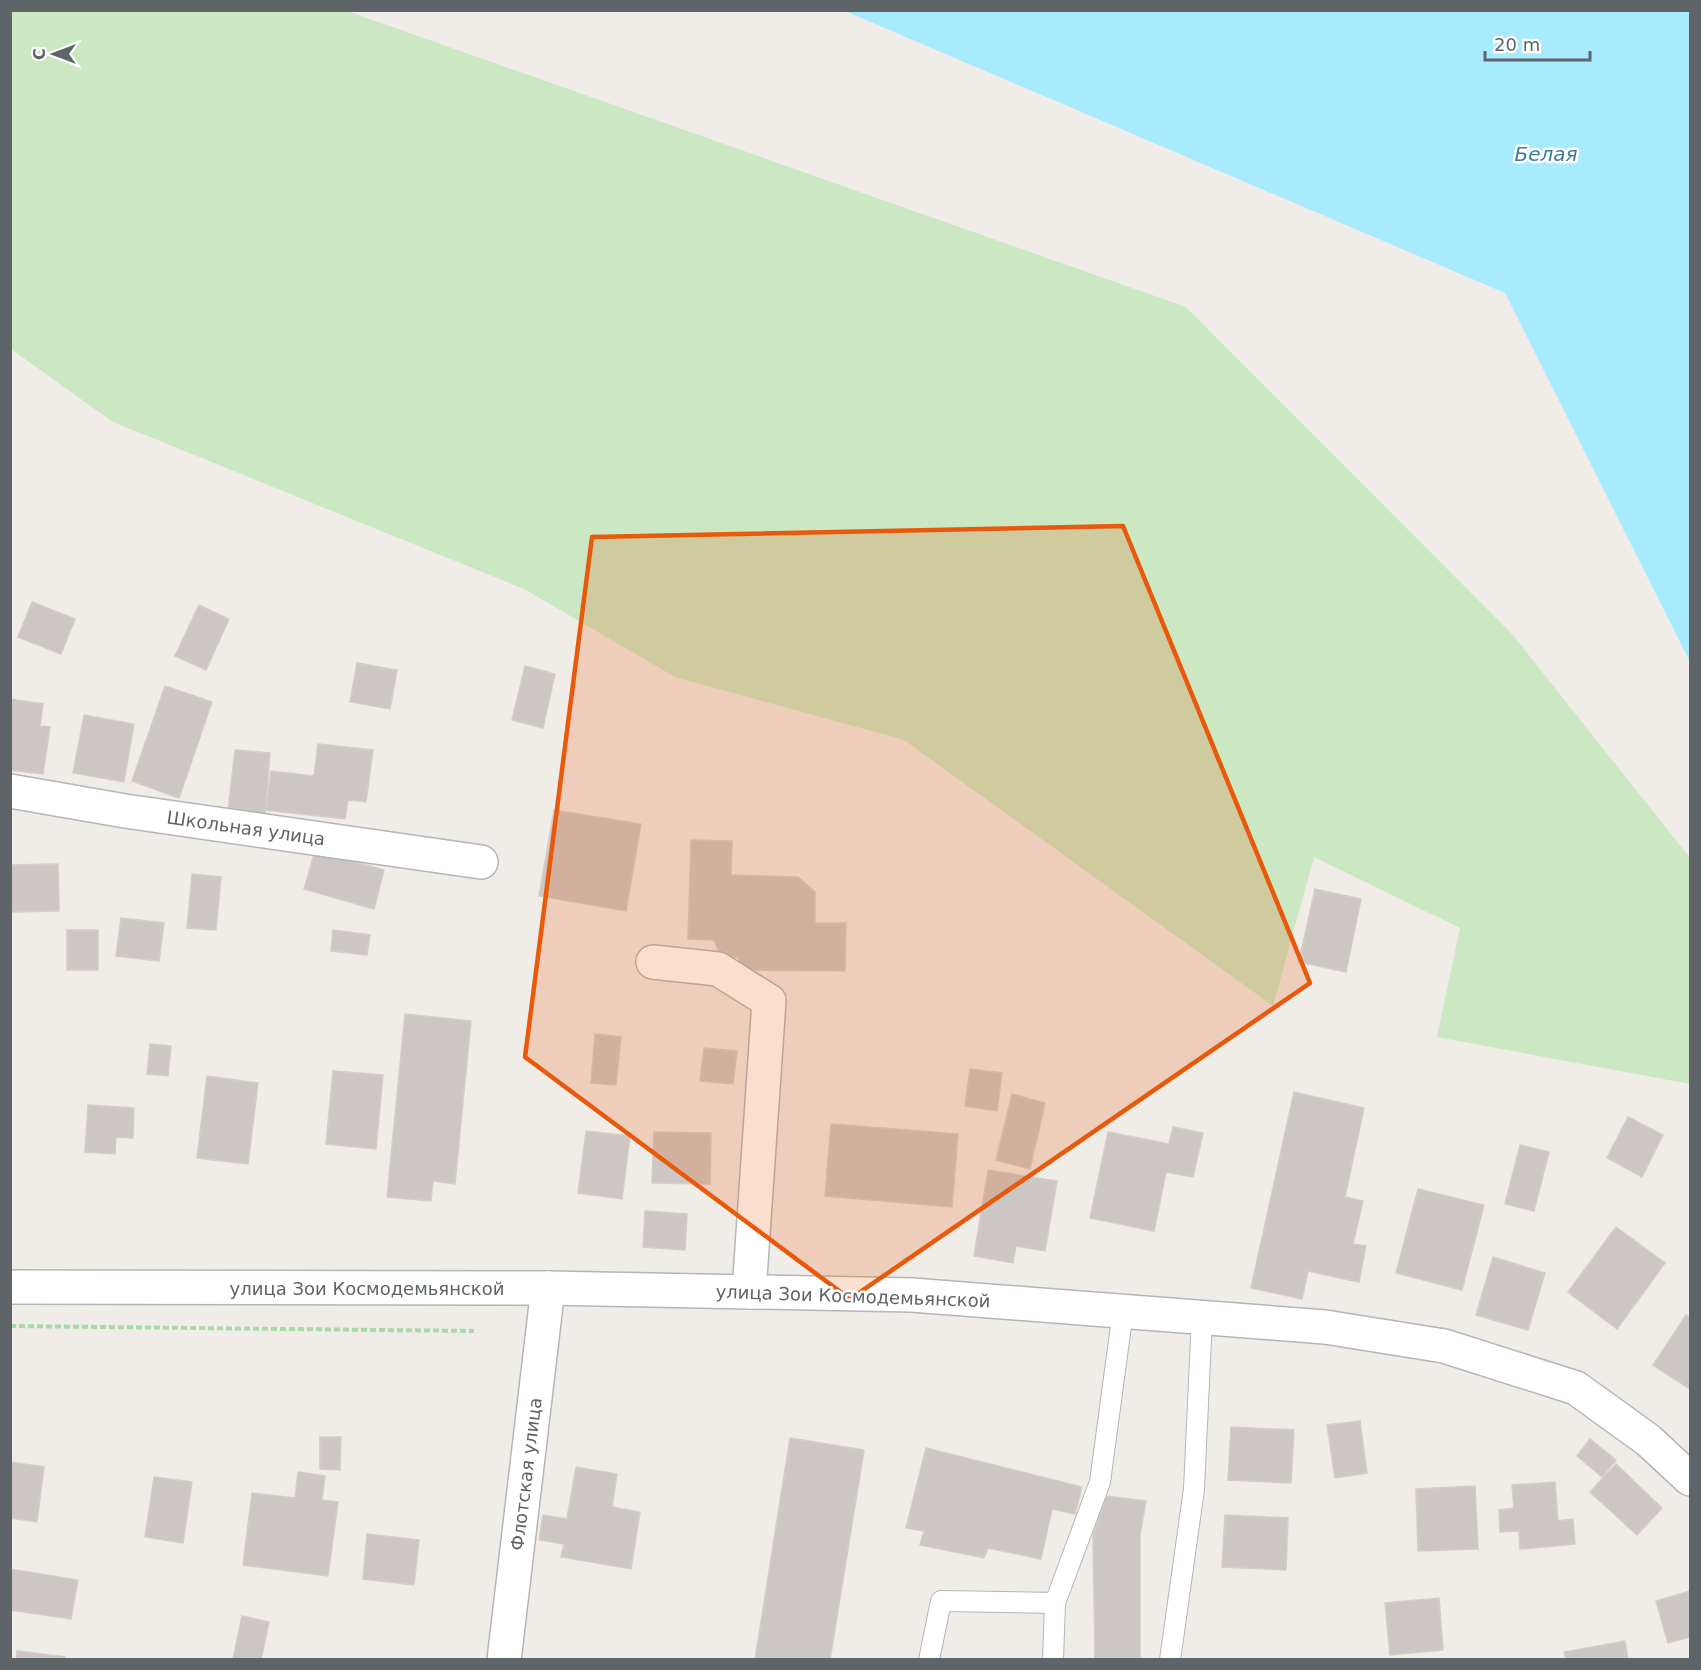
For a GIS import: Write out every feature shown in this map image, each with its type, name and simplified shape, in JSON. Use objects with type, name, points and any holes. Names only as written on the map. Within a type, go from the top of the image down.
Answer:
[{"type":"street","name":"Школьная улица","points":[[10,791],[125,811],[481,862]]},
{"type":"street","points":[[653,962],[718,969],[769,1001],[749,1292]]},
{"type":"street","name":"улица Зои Космодемьянской","points":[[10,1287],[548,1288],[912,1295],[1325,1327],[1444,1346],[1576,1388],[1648,1440],[1690,1479]]},
{"type":"street","name":"Флотская улица","points":[[504,1659],[548,1288]]},
{"type":"lane","points":[[1053,1659],[1055,1603],[1100,1482],[1123,1311]]},
{"type":"lane","points":[[1170,1659],[1194,1488],[1202,1317]]},
{"type":"lane","points":[[928,1659],[941,1601],[1055,1603]]},
{"type":"path","points":[[10,1326],[474,1330]]},
{"type":"highlighted area","points":[[1123,526],[1310,983],[850,1299],[525,1057],[592,537]]},
{"type":"green space","points":[[11,10],[347,11],[1186,307],[1512,634],[1690,858],[1690,1084],[1437,1037],[1460,928],[1314,857],[1273,1006],[904,740],[675,677],[524,589],[113,422],[11,349]]},
{"type":"water","name":"Белая","points":[[845,11],[1690,11],[1690,662],[1505,293]]},
{"type":"building","points":[[32,602],[75,619],[61,654],[18,637]]},
{"type":"building","points":[[199,605],[229,619],[206,670],[175,656]]},
{"type":"building","points":[[357,663],[397,670],[390,709],[350,702]]},
{"type":"building","points":[[525,666],[555,674],[543,728],[512,720]]},
{"type":"building","points":[[165,686],[212,702],[179,798],[132,781]]},
{"type":"building","points":[[10,699],[43,704],[40,726],[50,727],[43,774],[10,770]]},
{"type":"building","points":[[84,715],[134,724],[124,782],[73,773]]},
{"type":"building","points":[[318,744],[373,750],[366,802],[348,800],[345,819],[266,810],[271,771],[314,776]]},
{"type":"building","points":[[235,750],[270,753],[265,814],[228,811]]},
{"type":"building","points":[[554,810],[641,824],[626,911],[539,896]]},
{"type":"building","points":[[691,840],[732,841],[731,875],[798,877],[815,892],[815,923],[846,923],[845,971],[738,970],[739,957],[721,957],[714,940],[688,939]]},
{"type":"building","points":[[315,851],[384,870],[374,909],[304,889]]},
{"type":"building","points":[[58,864],[59,911],[10,912],[10,865]]},
{"type":"building","points":[[192,874],[221,877],[216,930],[187,928]]},
{"type":"building","points":[[1315,889],[1361,899],[1346,972],[1299,962]]},
{"type":"building","points":[[121,918],[164,923],[159,961],[116,956]]},
{"type":"building","points":[[67,930],[98,930],[98,970],[67,970]]},
{"type":"building","points":[[333,930],[370,935],[367,955],[331,951]]},
{"type":"building","points":[[405,1014],[471,1021],[455,1184],[433,1181],[431,1201],[387,1197]]},
{"type":"building","points":[[595,1034],[621,1037],[616,1085],[591,1083]]},
{"type":"building","points":[[150,1044],[171,1046],[168,1076],[147,1074]]},
{"type":"building","points":[[704,1048],[737,1051],[733,1084],[700,1081]]},
{"type":"building","points":[[970,1069],[1002,1073],[997,1111],[965,1106]]},
{"type":"building","points":[[333,1071],[383,1075],[376,1149],[326,1144]]},
{"type":"building","points":[[207,1076],[258,1083],[248,1164],[197,1158]]},
{"type":"building","points":[[1294,1092],[1364,1108],[1345,1197],[1363,1201],[1353,1244],[1366,1246],[1359,1282],[1308,1271],[1302,1299],[1251,1288]]},
{"type":"building","points":[[1012,1094],[1045,1103],[1030,1169],[996,1160]]},
{"type":"building","points":[[88,1105],[134,1108],[133,1138],[116,1137],[115,1154],[85,1152]]},
{"type":"building","points":[[1628,1117],[1663,1135],[1642,1177],[1607,1158]]},
{"type":"building","points":[[831,1124],[958,1134],[952,1207],[825,1196]]},
{"type":"building","points":[[1173,1127],[1203,1133],[1193,1177],[1166,1172],[1154,1231],[1090,1218],[1108,1132],[1169,1144]]},
{"type":"building","points":[[586,1131],[630,1136],[622,1199],[578,1193]]},
{"type":"building","points":[[654,1132],[711,1133],[710,1184],[652,1183]]},
{"type":"building","points":[[1520,1145],[1549,1152],[1534,1211],[1505,1204]]},
{"type":"building","points":[[988,1170],[1057,1181],[1045,1251],[1016,1246],[1013,1263],[974,1256]]},
{"type":"building","points":[[1418,1189],[1484,1205],[1462,1290],[1396,1273]]},
{"type":"building","points":[[645,1211],[687,1214],[685,1250],[643,1247]]},
{"type":"building","points":[[1616,1227],[1665,1263],[1617,1329],[1568,1292]]},
{"type":"building","points":[[1493,1257],[1545,1273],[1528,1330],[1476,1315]]},
{"type":"building","points":[[1686,1315],[1690,1319],[1690,1389],[1653,1365]]},
{"type":"building","points":[[1360,1421],[1367,1473],[1335,1478],[1327,1425]]},
{"type":"building","points":[[1231,1427],[1294,1430],[1291,1483],[1228,1480]]},
{"type":"building","points":[[320,1437],[341,1437],[340,1470],[320,1469]]},
{"type":"building","points":[[790,1438],[864,1450],[830,1660],[755,1660]]},
{"type":"building","points":[[1590,1439],[1616,1460],[1602,1477],[1577,1456]]},
{"type":"building","points":[[926,1448],[1082,1487],[1075,1514],[1052,1509],[1041,1559],[988,1548],[984,1558],[920,1545],[924,1531],[906,1528]]},
{"type":"building","points":[[10,1462],[44,1467],[37,1522],[10,1518]]},
{"type":"building","points":[[1616,1464],[1662,1508],[1637,1535],[1590,1492]]},
{"type":"building","points":[[576,1467],[617,1474],[612,1507],[640,1512],[631,1569],[561,1557],[564,1544],[539,1540],[543,1515],[567,1519]]},
{"type":"building","points":[[298,1472],[325,1476],[322,1500],[338,1502],[328,1576],[243,1565],[252,1493],[295,1498]]},
{"type":"building","points":[[154,1477],[192,1482],[183,1543],[145,1537]]},
{"type":"building","points":[[1555,1482],[1558,1521],[1573,1519],[1575,1544],[1520,1549],[1519,1531],[1500,1532],[1499,1510],[1514,1508],[1512,1485]]},
{"type":"building","points":[[1475,1486],[1478,1549],[1418,1551],[1416,1489]]},
{"type":"building","points":[[1106,1496],[1146,1501],[1140,1535],[1140,1660],[1095,1660],[1093,1536]]},
{"type":"building","points":[[1225,1515],[1288,1518],[1286,1570],[1222,1567]]},
{"type":"building","points":[[367,1534],[419,1540],[414,1585],[363,1579]]},
{"type":"building","points":[[10,1569],[78,1580],[71,1619],[10,1610]]},
{"type":"building","points":[[1690,1591],[1690,1637],[1668,1643],[1656,1601]]},
{"type":"building","points":[[1439,1598],[1443,1650],[1390,1655],[1385,1603]]},
{"type":"building","points":[[242,1616],[269,1622],[261,1660],[233,1659]]},
{"type":"building","points":[[1625,1641],[1628,1660],[1566,1660],[1564,1652]]},
{"type":"building","points":[[17,1651],[65,1657],[65,1660],[16,1660]]}]
